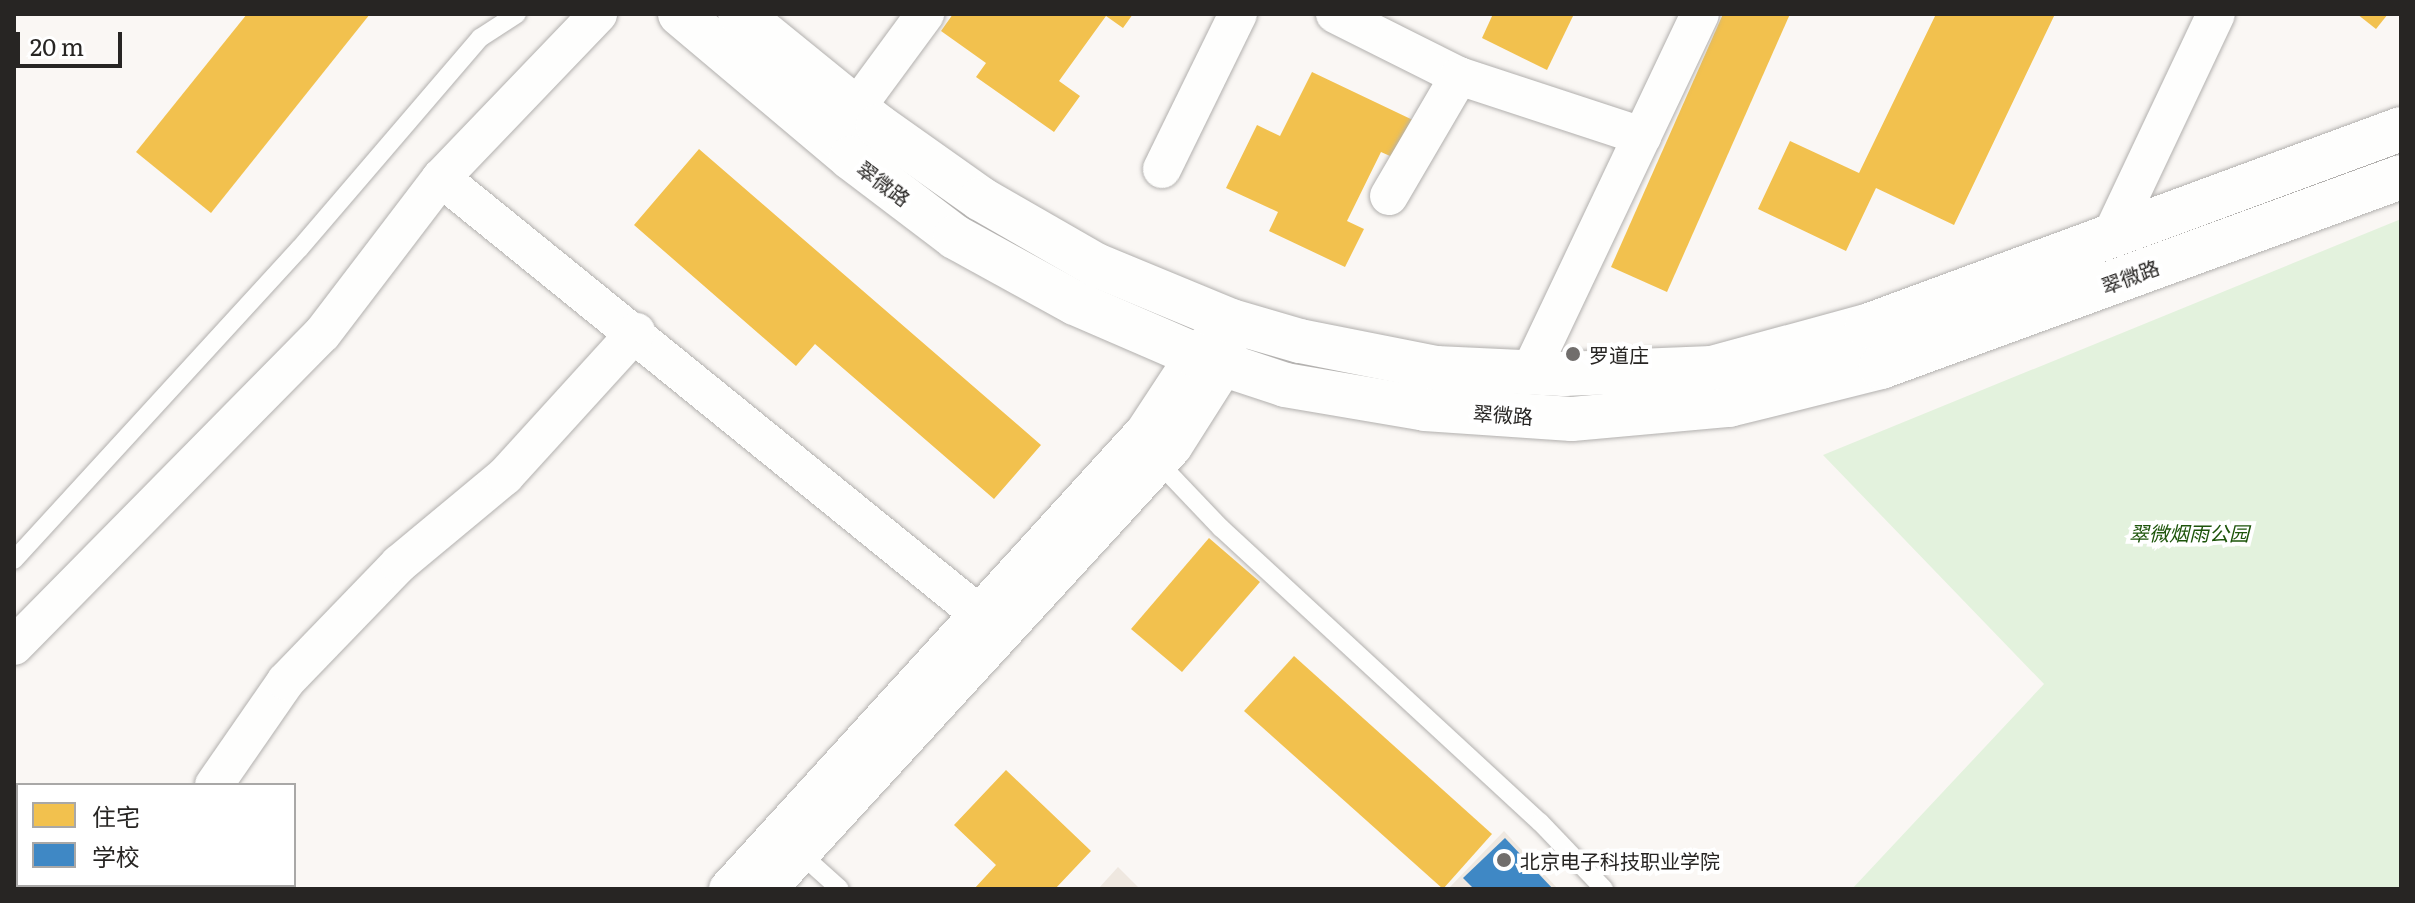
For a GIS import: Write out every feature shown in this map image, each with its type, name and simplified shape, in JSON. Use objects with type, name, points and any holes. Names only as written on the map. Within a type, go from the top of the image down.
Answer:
[{"type":"main road","name":"翠微路","points":[[680,14],[851,158],[955,237],[1075,303],[1210,360],[1285,385],[1425,409],[1572,419],[1729,405],[1881,367],[2401,177]]},
{"type":"main road","points":[[740,14],[856,108],[981,199],[1096,265],[1231,321],[1300,341],[1436,368],[1530,372],[1712,368],[1867,326],[2401,129]]},
{"type":"street","points":[[14,646],[322,334],[441,178],[598,14]]},
{"type":"street","points":[[856,108],[925,14]]},
{"type":"street","points":[[1162,169],[1238,14]]},
{"type":"street","points":[[1335,14],[1396,28],[1459,76],[1642,136]]},
{"type":"street","points":[[1530,372],[1700,14]]},
{"type":"street","points":[[2112,234],[2216,14]]},
{"type":"street","points":[[1389,196],[1459,76]]},
{"type":"street","points":[[441,178],[636,332],[991,622]]},
{"type":"street","points":[[728,889],[991,622],[1159,463],[1231,321]]},
{"type":"street","points":[[215,783],[286,681],[399,564],[505,476],[636,332]]},
{"type":"street","points":[[768,889],[801,854],[1145,431],[1210,360]]},
{"type":"lane","points":[[14,560],[300,248],[480,38],[517,14]]},
{"type":"lane","points":[[1159,463],[1221,528],[1540,822],[1604,889]]},
{"type":"lane","points":[[801,854],[840,889]]},
{"type":"shaded area","name":"北京电子科技职业学院","points":[[1504,831],[1558,889],[1448,889]]},
{"type":"shaded area","points":[[1118,867],[1140,889],[1098,889]]},
{"type":"green space","name":"翠微烟雨公园","points":[[2401,219],[2401,889],[1852,889],[2044,684],[1823,455]]},
{"type":"building: 住宅","points":[[247,14],[370,14],[211,213],[136,152]]},
{"type":"building: 住宅","points":[[953,14],[1133,14],[1123,28],[1106,16],[1059,81],[1080,96],[1054,132],[976,77],[986,63],[941,31]]},
{"type":"building: 住宅","points":[[1493,14],[1574,14],[1547,70],[1482,38]]},
{"type":"building: 住宅","points":[[1723,14],[1790,14],[1667,292],[1611,267]]},
{"type":"building: 住宅","points":[[1936,14],[2055,14],[1954,225],[1876,188],[1846,251],[1758,209],[1790,141],[1859,173]]},
{"type":"building: 住宅","points":[[2357,14],[2388,14],[2376,29]]},
{"type":"building: 住宅","points":[[1312,72],[1417,122],[1399,160],[1381,152],[1347,221],[1364,229],[1345,267],[1269,231],[1278,212],[1226,188],[1257,125],[1280,136]]},
{"type":"building: 住宅","points":[[699,149],[1041,445],[994,499],[815,344],[796,366],[634,225]]},
{"type":"building: 住宅","points":[[1209,538],[1260,582],[1182,672],[1131,629]]},
{"type":"building: 住宅","points":[[1294,656],[1492,834],[1443,889],[1244,711]]},
{"type":"building: 住宅","points":[[1006,770],[1091,851],[1055,889],[974,889],[996,865],[954,825]]},
{"type":"building: 学校","name":"北京电子科技职业学院","points":[[1505,838],[1553,889],[1474,889],[1463,878]]},
{"type":"place","name":"罗道庄","points":[[1573,354]]},
{"type":"place","name":"北京电子科技职业学院","points":[[1504,860]]}]
